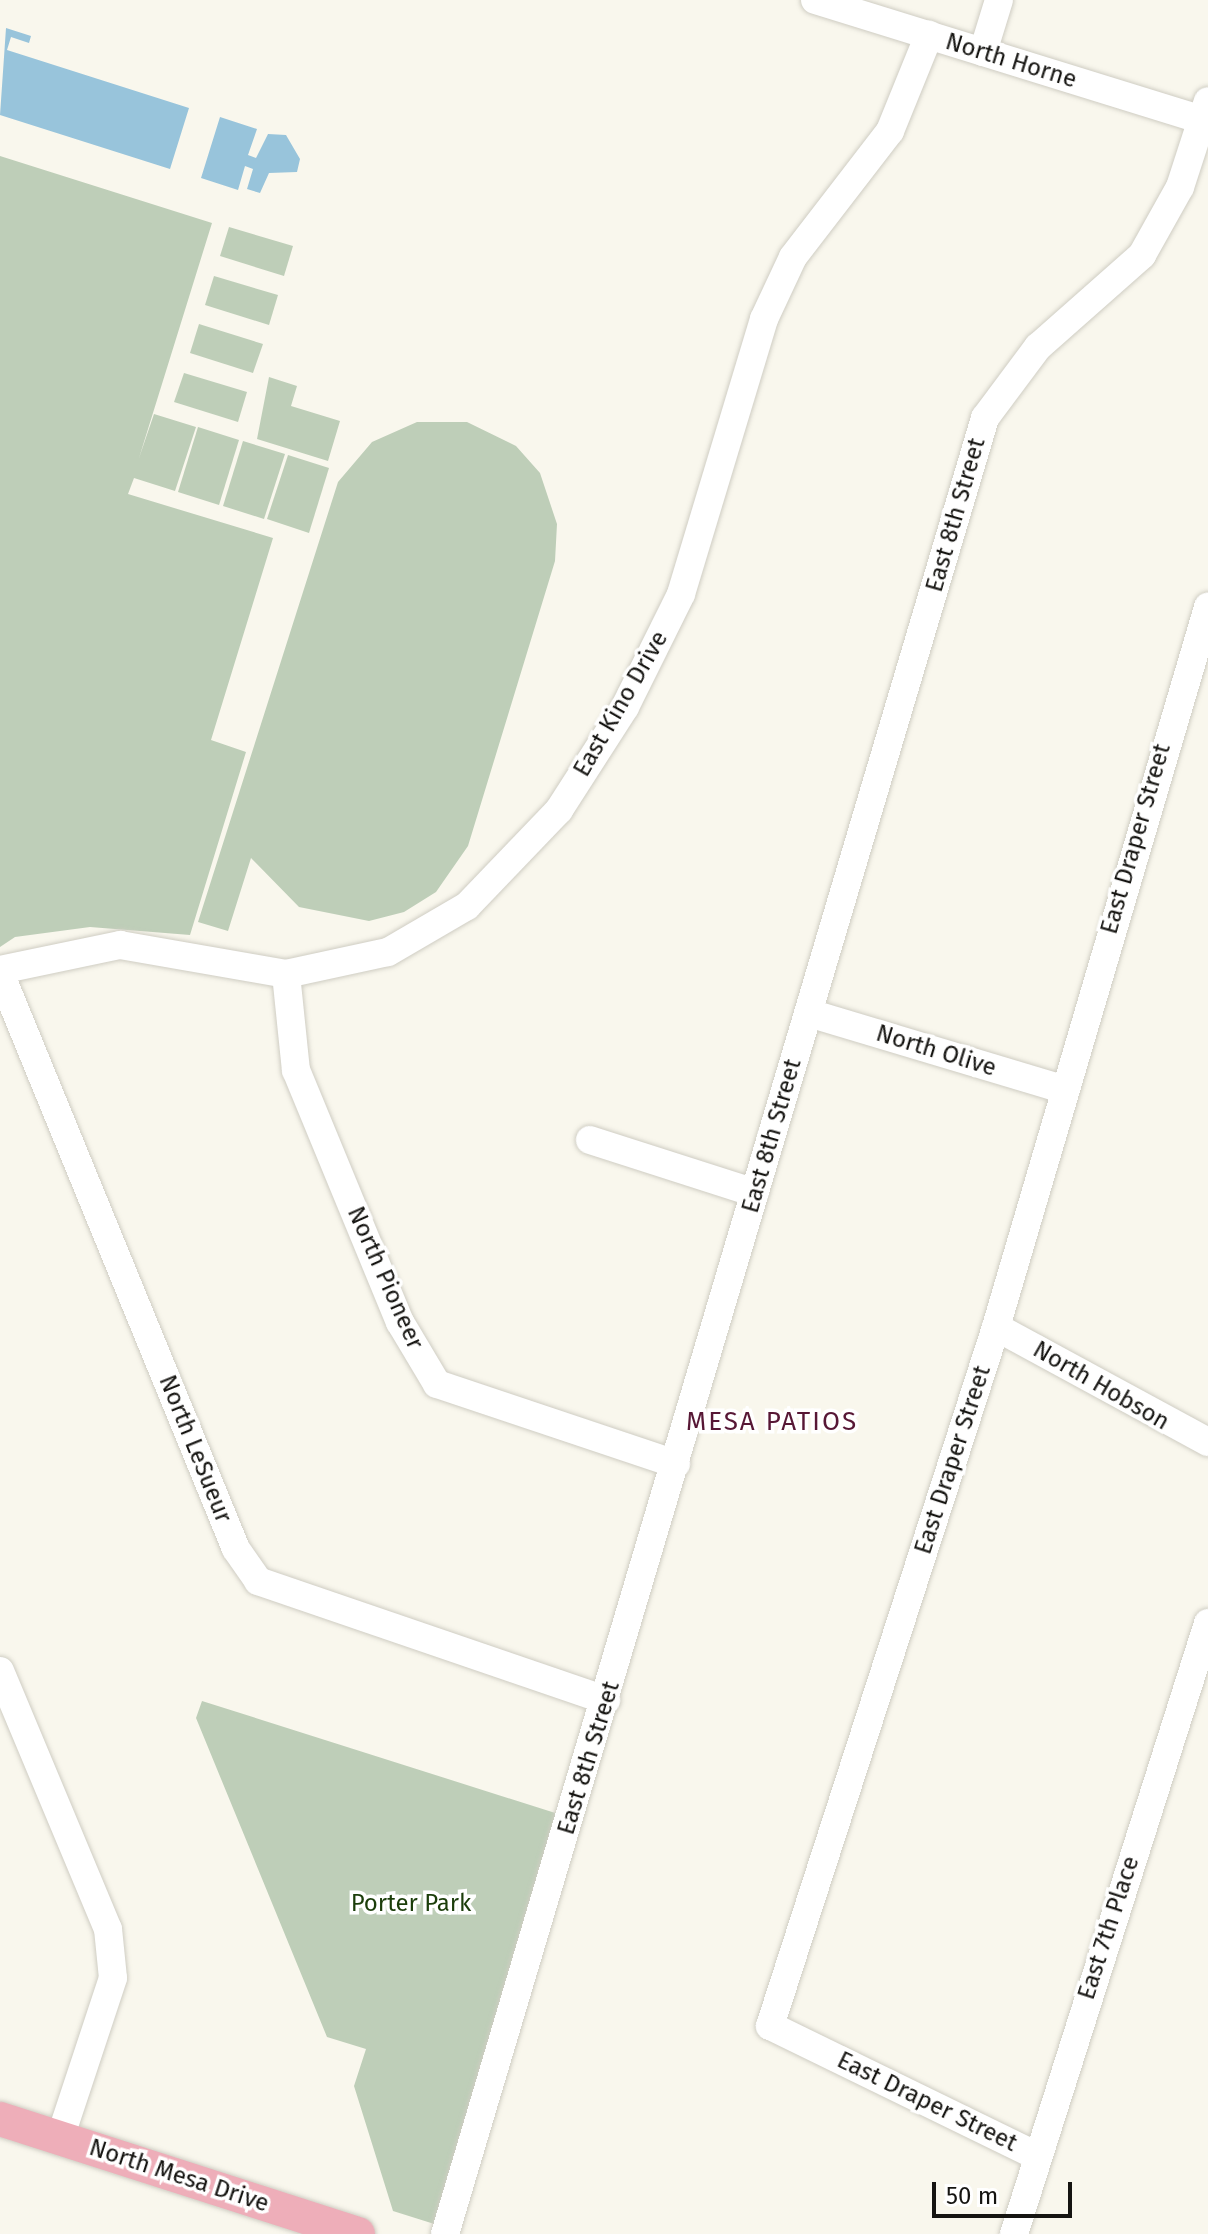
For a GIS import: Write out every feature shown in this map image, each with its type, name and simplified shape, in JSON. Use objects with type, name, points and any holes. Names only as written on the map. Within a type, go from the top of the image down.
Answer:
[{"type":"main road","name":"North Mesa Drive","points":[[0,2119],[358,2234]]},
{"type":"street","name":"North Horne","points":[[815,0],[983,52],[1206,114]]},
{"type":"street","points":[[983,52],[999,0]]},
{"type":"street","name":"East Kino Drive","points":[[0,972],[120,945],[286,974],[388,952],[467,906],[559,810],[625,707],[681,594],[764,319],[793,257],[890,131],[929,35]]},
{"type":"street","name":"East 8th Street","points":[[445,2234],[985,418],[1038,347],[1142,255],[1180,187],[1206,114]]},
{"type":"street","name":"East Draper Street","points":[[1037,2156],[770,2026],[996,1327],[1063,1089],[1208,607]]},
{"type":"street","name":"North LeSueur","points":[[0,972],[236,1549],[258,1581],[606,1700]]},
{"type":"street","name":"North Pioneer","points":[[286,974],[296,1070],[400,1322],[437,1384],[676,1464]]},
{"type":"street","name":"North Olive","points":[[809,1013],[1063,1089]]},
{"type":"street","points":[[590,1140],[755,1193]]},
{"type":"street","name":"North Hobson","points":[[996,1327],[1208,1442]]},
{"type":"street","name":"East 7th Place","points":[[1014,2234],[1208,1623]]},
{"type":"street","points":[[0,1671],[11,1728],[108,1929],[113,1978],[60,2138]]},
{"type":"green space","points":[[0,156],[212,223],[139,458],[154,414],[196,427],[175,491],[134,478],[128,494],[273,538],[211,740],[246,752],[190,935],[90,927],[15,937],[0,947]]},
{"type":"green space","points":[[229,227],[293,246],[284,276],[220,256]]},
{"type":"green space","points":[[214,276],[278,295],[269,325],[205,305]]},
{"type":"green space","points":[[199,324],[263,344],[253,373],[190,353]]},
{"type":"green space","points":[[184,373],[247,392],[238,422],[174,402]]},
{"type":"green space","points":[[269,377],[297,386],[291,406],[340,421],[328,461],[257,439]]},
{"type":"green space","points":[[417,422],[467,422],[516,446],[540,473],[557,524],[555,561],[468,846],[436,892],[404,912],[369,921],[299,907],[251,858],[228,931],[198,922],[338,482],[372,442]]},
{"type":"green space","points":[[198,427],[239,440],[219,505],[178,492]]},
{"type":"green space","points":[[243,441],[285,454],[264,519],[223,506]]},
{"type":"green space","points":[[288,455],[329,468],[309,533],[267,519]]},
{"type":"green space","name":"Porter Park","points":[[202,1701],[571,1818],[447,2228],[393,2211],[354,2086],[366,2049],[327,2037],[196,1718]]},
{"type":"water","points":[[6,28],[31,36],[29,43],[11,37],[7,50],[189,108],[170,169],[0,115]]},
{"type":"water","points":[[220,117],[257,129],[248,155],[256,158],[268,134],[286,135],[300,159],[297,172],[269,173],[260,193],[247,189],[253,169],[245,166],[238,190],[201,178]]},
{"type":"district","name":"MESA PATIOS","points":[[772,1422]]}]
